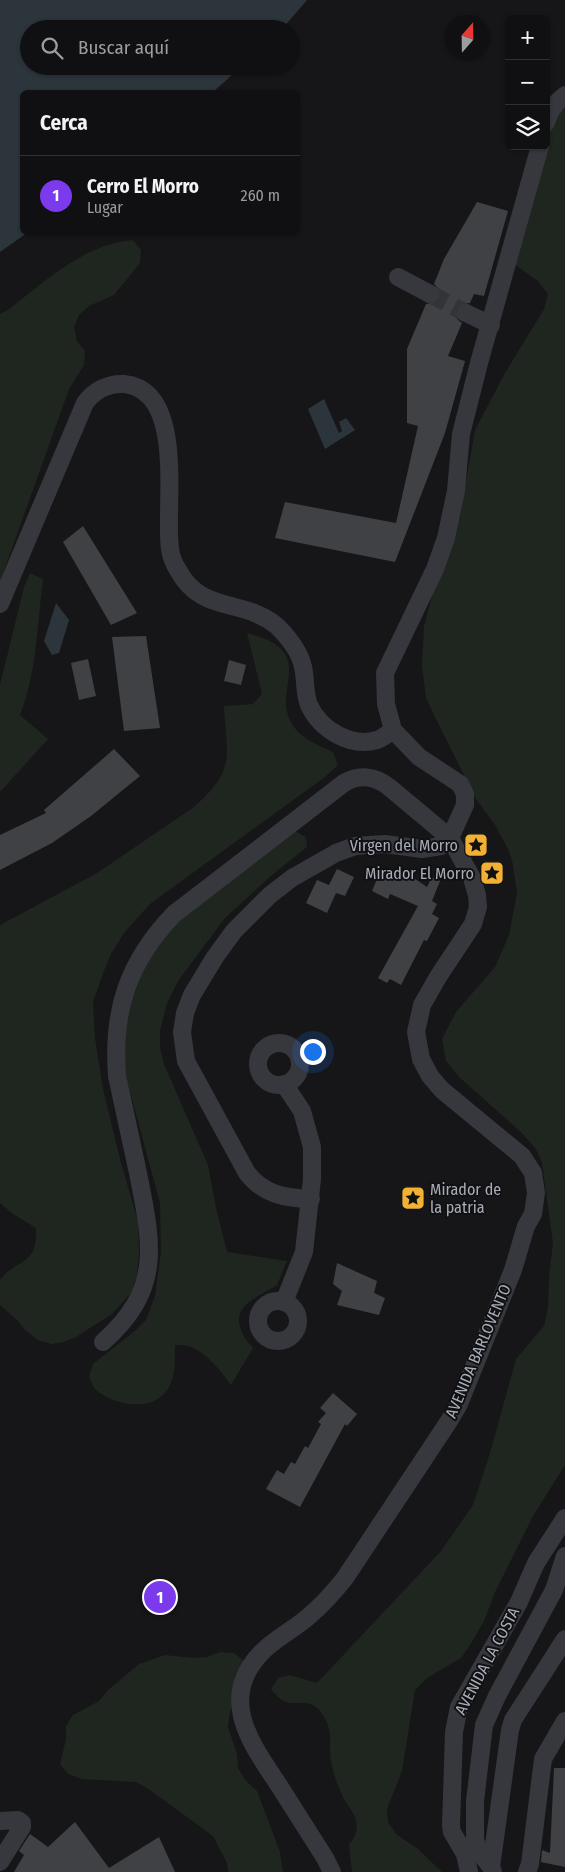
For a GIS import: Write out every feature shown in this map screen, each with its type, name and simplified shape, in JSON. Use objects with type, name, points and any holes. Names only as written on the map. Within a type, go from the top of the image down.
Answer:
[{"type":"street","points":[[550,115],[565,95]]},
{"type":"street","points":[[311,1199],[286,1198],[273,1194],[256,1183],[247,1173],[186,1061],[182,1032],[188,1004],[215,957],[234,931],[270,895],[305,870],[336,853],[355,846],[380,844],[428,849],[445,844],[450,838],[465,805],[463,788],[456,780],[419,757],[393,730],[386,704],[385,673],[435,569],[446,538],[456,491],[461,434],[539,150]]},
{"type":"street","points":[[398,277],[430,294]]},
{"type":"street","points":[[466,313],[491,325]]},
{"type":"street","points":[[0,604],[85,403],[95,392],[109,386],[119,384],[134,386],[151,397],[159,410],[169,458],[170,547],[174,562],[181,576],[191,588],[204,597],[218,603],[255,612],[283,632],[295,648],[303,667],[309,705],[316,717],[332,732],[344,738],[365,741],[379,739],[393,730]]},
{"type":"street","points":[[103,1342],[123,1322],[135,1304],[144,1284],[150,1256],[149,1228],[117,1076],[116,1054],[117,1024],[126,988],[134,967],[146,948],[159,930],[180,909],[344,783],[352,779],[369,777],[382,782],[450,838]]},
{"type":"street","name":"AVENIDA BARLOVENTO","points":[[332,1872],[248,1736],[241,1710],[244,1683],[251,1666],[262,1652],[308,1617],[328,1599],[345,1578],[449,1421],[467,1385],[513,1270],[526,1226],[533,1214],[536,1200],[535,1180],[527,1161],[518,1151],[435,1083],[425,1068],[418,1050],[417,1022],[422,1004],[438,976],[470,930],[478,907],[478,895],[474,883],[450,838]]},
{"type":"street","points":[[284,1084],[302,1111],[312,1147],[311,1199],[304,1252],[284,1302]]},
{"type":"street","name":"AVENIDA LA COSTA","points":[[469,1872],[465,1854],[452,1832],[451,1826],[454,1732],[459,1707],[519,1602],[536,1563],[565,1518]]},
{"type":"street","points":[[492,1869],[480,1853],[475,1840],[475,1801],[484,1725],[497,1696],[554,1590],[565,1556]]},
{"type":"street","points":[[492,1869],[510,1730],[513,1720],[565,1639]]},
{"type":"street","points":[[527,1872],[530,1864],[543,1759],[565,1721]]},
{"type":"street","points":[[0,1821],[18,1820],[22,1824],[22,1827],[0,1862]]},
{"type":"shaded area","points":[[0,0],[307,0],[290,20],[20,20],[20,75],[232,75],[215,90],[20,90],[20,235],[24,235],[0,252]]},
{"type":"shaded area","points":[[565,103],[565,1465],[533,1516],[495,1592],[485,1619],[472,1642],[461,1658],[427,1678],[415,1690],[402,1771],[387,1809],[388,1822],[396,1834],[418,1849],[442,1872],[352,1872],[349,1845],[356,1834],[356,1821],[334,1775],[330,1755],[330,1733],[327,1723],[319,1710],[311,1704],[289,1703],[278,1697],[271,1689],[278,1678],[290,1675],[317,1683],[441,1551],[473,1505],[490,1453],[516,1359],[544,1326],[548,1307],[553,1243],[542,1163],[536,1149],[521,1132],[459,1077],[446,1061],[442,1039],[456,1012],[495,967],[509,935],[517,893],[512,860],[508,849],[495,825],[476,799],[426,698],[422,666],[424,626],[442,559],[460,516],[475,430],[505,373],[544,309],[548,294],[538,281],[504,257],[544,150],[550,150],[550,124]]},
{"type":"shaded area","points":[[133,240],[141,250],[140,263],[114,295],[89,306],[79,315],[74,327],[77,341],[85,351],[84,365],[69,389],[0,582],[0,314],[81,256],[115,243]]},
{"type":"shaded area","points":[[324,399],[339,433],[342,431],[339,422],[346,418],[355,430],[325,449],[308,409]]},
{"type":"shaded area","points":[[30,573],[43,579],[36,648],[26,699],[20,715],[48,739],[0,792],[0,685],[24,587]]},
{"type":"shaded area","points":[[56,603],[69,620],[59,653],[52,655],[44,641]]},
{"type":"shaded area","points":[[247,633],[269,641],[282,650],[288,661],[289,672],[286,697],[287,711],[292,724],[305,738],[333,752],[338,765],[325,777],[150,904],[124,933],[111,954],[93,1002],[95,1038],[103,1089],[121,1163],[138,1221],[139,1254],[137,1275],[131,1293],[112,1314],[76,1337],[64,1342],[51,1344],[38,1340],[26,1331],[0,1305],[0,1280],[30,1256],[36,1240],[36,1228],[13,1214],[0,1203],[0,925],[97,873],[194,807],[214,787],[224,769],[227,757],[224,706],[253,704],[262,694]]},
{"type":"shaded area","points":[[293,830],[306,837],[307,847],[272,875],[225,918],[178,981],[167,1003],[160,1031],[160,1048],[164,1064],[208,1165],[227,1252],[287,1261],[277,1285],[249,1302],[243,1308],[239,1323],[245,1338],[253,1348],[231,1385],[203,1354],[189,1346],[175,1345],[175,1365],[167,1391],[155,1401],[147,1403],[129,1404],[119,1402],[96,1390],[89,1376],[93,1364],[146,1320],[155,1296],[161,1252],[160,1203],[124,1070],[125,988],[163,936],[207,893]]},
{"type":"shaded area","points":[[220,1652],[234,1653],[244,1661],[239,1687],[230,1712],[228,1727],[237,1754],[238,1768],[246,1781],[257,1791],[280,1852],[283,1872],[228,1872],[227,1863],[213,1836],[147,1788],[136,1782],[82,1779],[68,1774],[60,1764],[66,1739],[66,1726],[73,1715],[99,1701],[108,1690],[139,1664],[165,1655],[193,1658],[207,1657]]},
{"type":"building","points":[[477,202],[508,211],[484,296],[474,294],[470,303],[460,304],[456,309],[457,319],[462,323],[448,356],[465,361],[445,433],[395,562],[275,538],[285,502],[396,523],[418,426],[407,423],[407,349],[426,304],[435,303],[440,299],[439,289],[434,284],[444,259]]},
{"type":"building","points":[[83,526],[137,613],[111,625],[63,542]]},
{"type":"building","points":[[146,636],[160,728],[124,731],[112,637]]},
{"type":"building","points":[[88,659],[96,696],[79,700],[71,663]]},
{"type":"building","points":[[229,660],[246,665],[241,685],[224,681]]},
{"type":"building","points":[[114,749],[140,776],[91,816],[52,843],[0,870],[0,835],[46,813],[44,810]]},
{"type":"building","points":[[337,869],[354,877],[345,896],[336,893],[327,913],[306,903],[317,880],[329,885]]},
{"type":"building","points":[[380,872],[399,881],[405,872],[427,887],[432,877],[440,881],[432,901],[437,904],[432,914],[439,918],[427,941],[424,940],[401,985],[390,979],[387,983],[378,978],[418,906],[390,894],[388,899],[372,891]]},
{"type":"building","points":[[337,1263],[377,1281],[374,1293],[385,1298],[379,1315],[337,1305],[342,1291],[333,1284]]},
{"type":"building","points":[[333,1393],[357,1414],[347,1426],[345,1424],[300,1507],[266,1489],[277,1470],[284,1474],[291,1462],[295,1464],[305,1446],[308,1448],[321,1424],[318,1422],[326,1413],[320,1408]]},
{"type":"building","points":[[554,1768],[565,1768],[565,1867],[541,1862],[542,1850],[550,1853]]},
{"type":"building","points":[[75,1822],[109,1868],[159,1837],[175,1872],[14,1872],[24,1855],[19,1851],[30,1834],[48,1847]]},
{"type":"tunnel","points":[[430,294],[466,313]]},
{"type":"place","name":"Virgen del Morro","points":[[476,845]]},
{"type":"place","name":"Mirador El Morro","points":[[492,873]]},
{"type":"place","name":"Mirador de la patria","points":[[413,1198]]},
{"type":"place","name":"Cerro El Morro","points":[[160,1597]]}]
